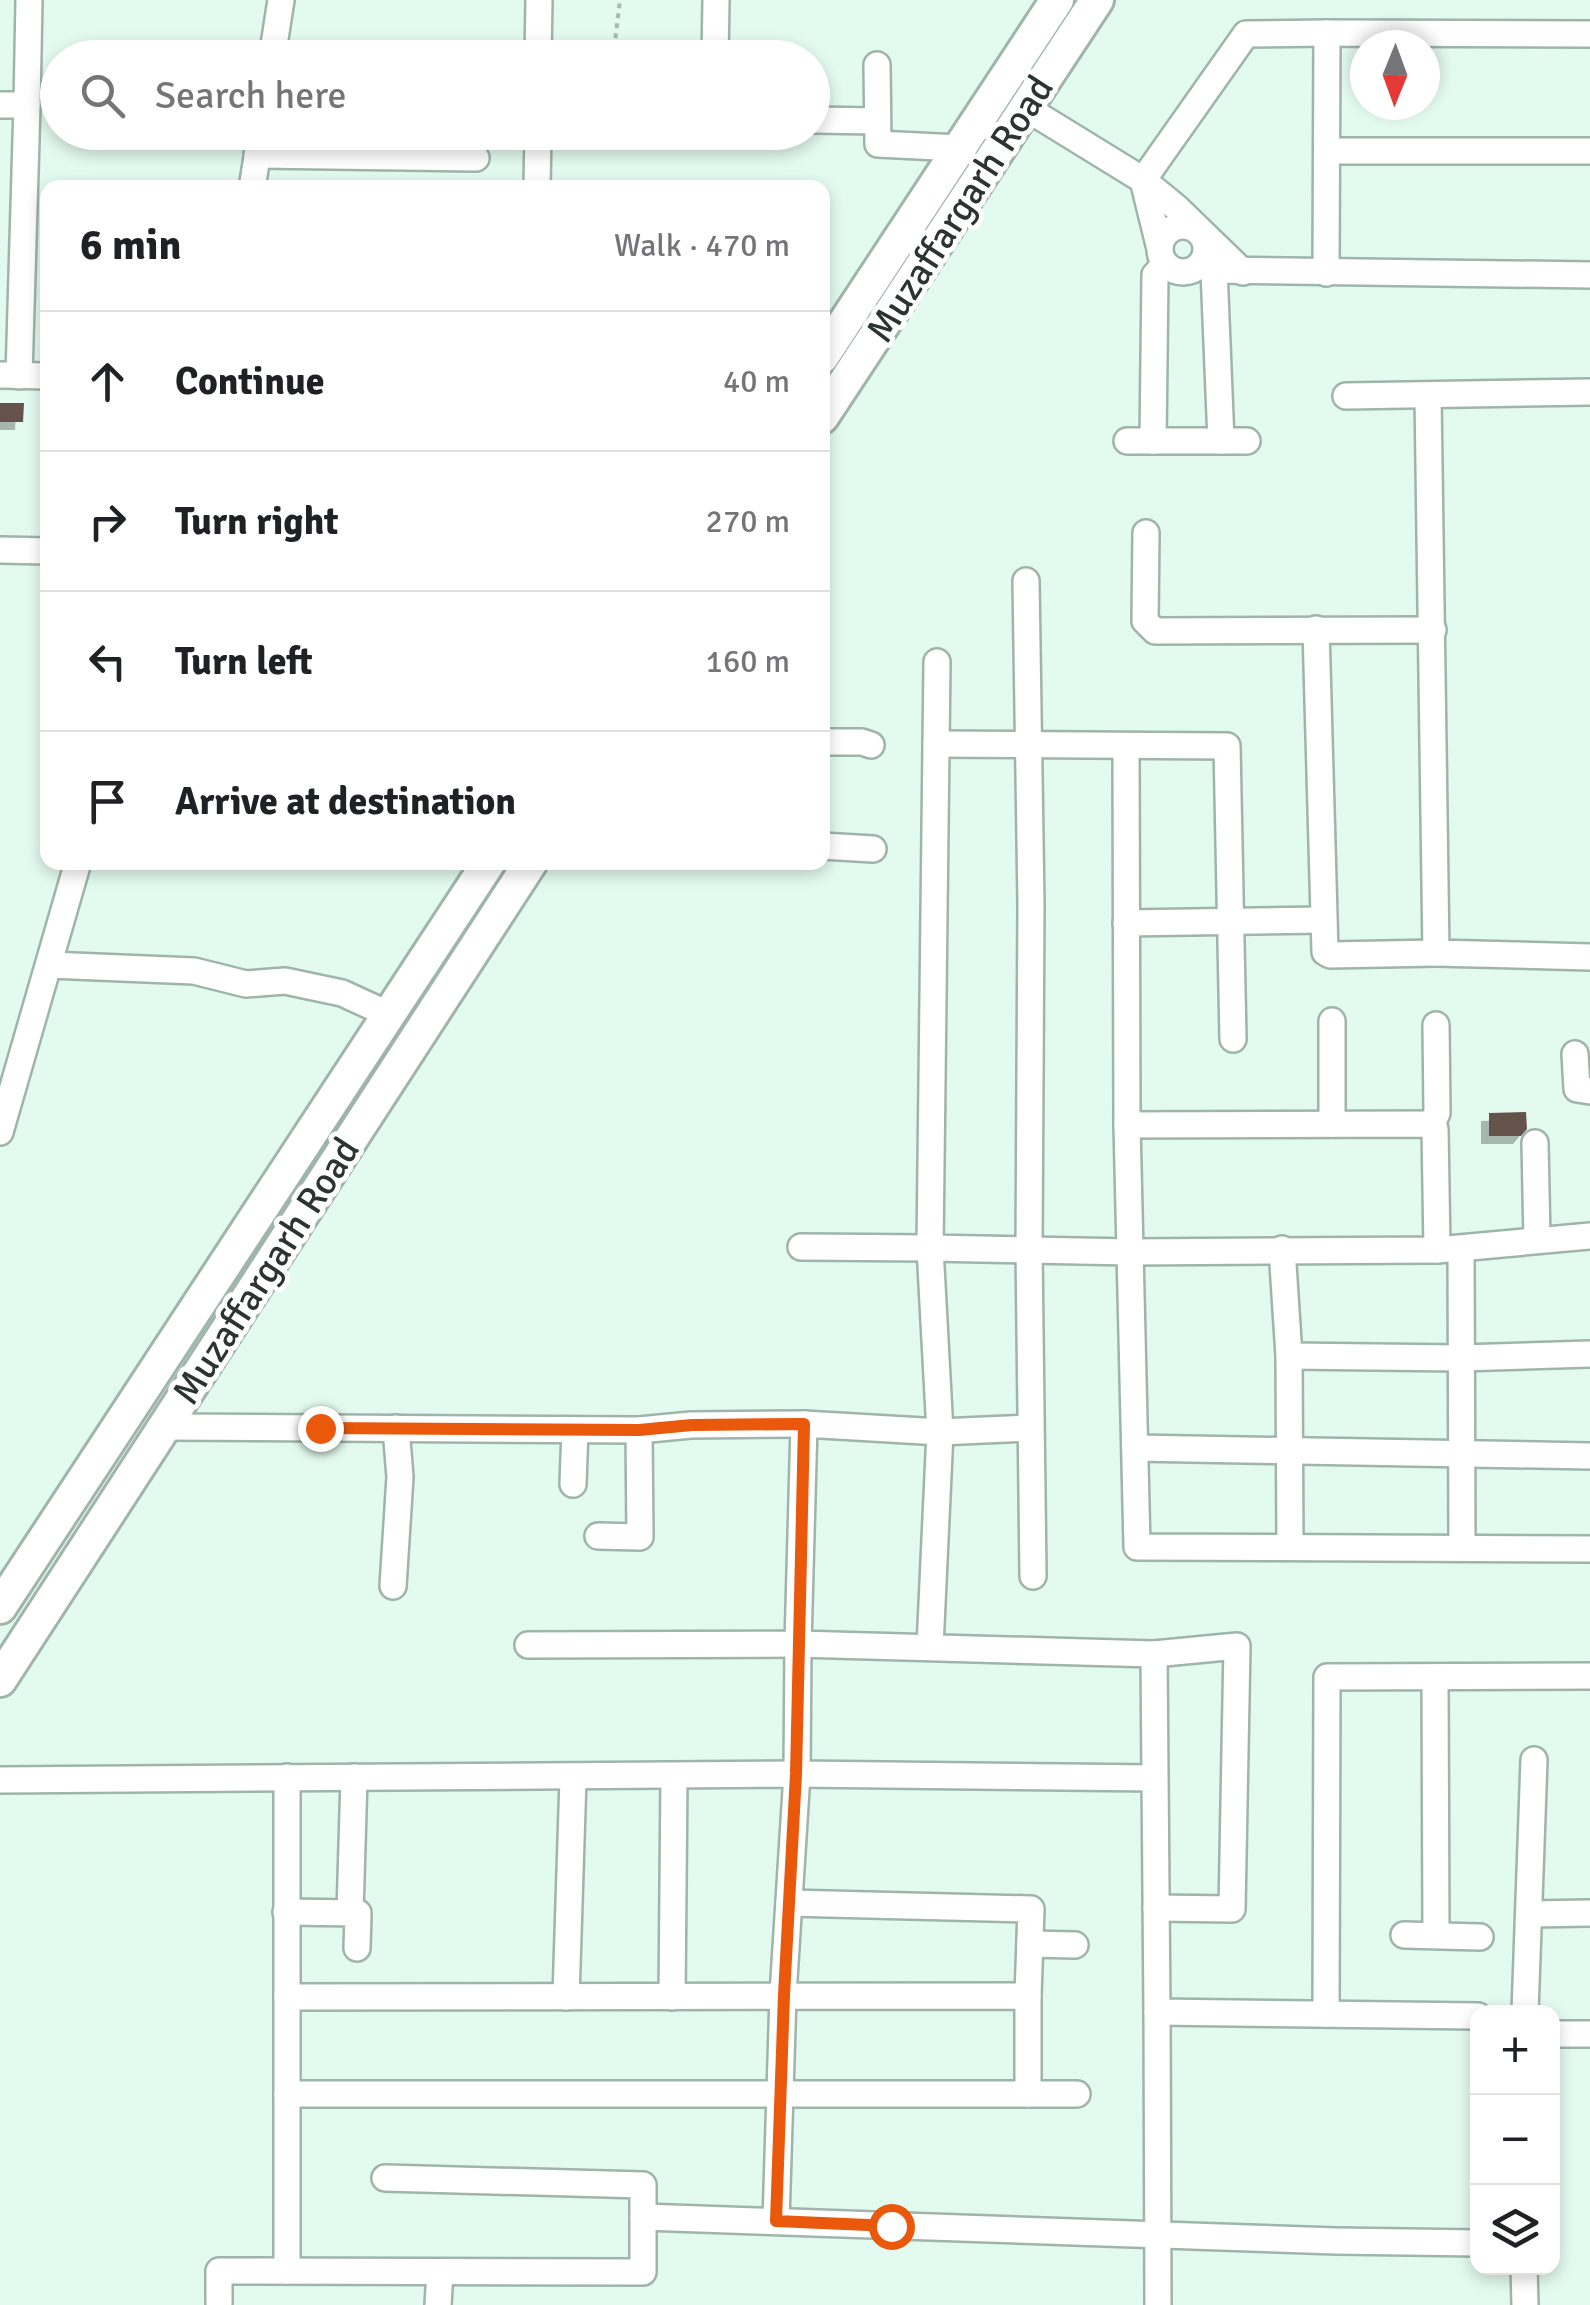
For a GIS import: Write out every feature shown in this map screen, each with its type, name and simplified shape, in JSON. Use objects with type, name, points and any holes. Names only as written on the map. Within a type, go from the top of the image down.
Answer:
[{"type":"main road","name":"Muzaffargarh Road","points":[[830,345],[1057,0]]},
{"type":"main road","name":"Muzaffargarh Road","points":[[830,405],[1097,0]]},
{"type":"main road","name":"Muzaffargarh Road","points":[[0,1607],[485,870]]},
{"type":"main road","name":"Muzaffargarh Road","points":[[0,1680],[526,870]]},
{"type":"street","points":[[28,0],[27,105],[12,224],[9,376],[40,376]]},
{"type":"street","points":[[275,40],[281,0]]},
{"type":"street","points":[[538,40],[539,0]]},
{"type":"street","points":[[715,40],[716,0]]},
{"type":"street","points":[[1326,273],[1327,32]]},
{"type":"street","points":[[1590,34],[1246,34],[1143,180],[1162,255],[1180,273],[1205,270],[1590,275]]},
{"type":"street","points":[[876,66],[878,144],[960,148]]},
{"type":"street","points":[[0,104],[27,105]]},
{"type":"street","points":[[1026,108],[1143,180],[1178,208],[1243,272]]},
{"type":"street","points":[[830,120],[877,120]]},
{"type":"street","points":[[253,180],[258,150]]},
{"type":"street","points":[[352,150],[476,158]]},
{"type":"street","points":[[537,180],[538,150]]},
{"type":"street","points":[[1327,151],[1590,152]]},
{"type":"street","points":[[1154,441],[1155,275],[1168,230],[1175,227],[1198,231]]},
{"type":"street","points":[[1127,440],[1234,441],[1205,270],[1206,251],[1198,231]]},
{"type":"street","points":[[1346,396],[1590,392]]},
{"type":"street","points":[[1428,396],[1436,953]]},
{"type":"street","points":[[1146,533],[1145,620],[1155,631],[1433,630]]},
{"type":"street","points":[[0,550],[40,551]]},
{"type":"street","points":[[1026,581],[1034,1576]]},
{"type":"street","points":[[1316,630],[1323,945],[1330,954],[1590,957]]},
{"type":"street","points":[[930,1647],[940,1432],[930,1248],[937,662]]},
{"type":"street","points":[[830,742],[871,745]]},
{"type":"street","points":[[936,744],[1224,745],[1229,749],[1233,1039]]},
{"type":"street","points":[[1126,746],[1128,1126],[1137,1547],[1590,1549]]},
{"type":"street","points":[[830,846],[873,849]]},
{"type":"street","points":[[0,1132],[76,870]]},
{"type":"street","points":[[1126,923],[1323,920]]},
{"type":"street","points":[[48,965],[194,971],[246,984],[286,982],[342,993],[390,1015]]},
{"type":"street","points":[[1332,1021],[1332,1124]]},
{"type":"street","points":[[1432,1124],[1437,1113],[1436,1025]]},
{"type":"street","points":[[1575,1054],[1577,1089],[1590,1091]]},
{"type":"street","points":[[1128,1126],[1432,1124]]},
{"type":"street","points":[[1432,1124],[1461,1358],[1462,1548]]},
{"type":"street","points":[[1535,1143],[1537,1240]]},
{"type":"street","points":[[801,1248],[1449,1250],[1590,1236]]},
{"type":"street","points":[[1282,1249],[1289,1356],[1290,1547]]},
{"type":"street","points":[[1289,1356],[1461,1358],[1590,1354]]},
{"type":"street","points":[[166,1427],[639,1430],[692,1425],[804,1424],[940,1432],[1030,1428]]},
{"type":"street","points":[[776,2221],[796,1774],[804,1424]]},
{"type":"street","points":[[393,1586],[400,1478],[396,1428]]},
{"type":"street","points":[[572,1484],[575,1430]]},
{"type":"street","points":[[598,1536],[640,1537],[639,1430]]},
{"type":"street","points":[[1135,1448],[1590,1456]]},
{"type":"street","points":[[528,1645],[798,1644],[1154,1654],[1237,1646],[1232,1909],[1156,1908]]},
{"type":"street","points":[[1154,1654],[1158,2305]]},
{"type":"street","points":[[1435,1676],[1436,1935]]},
{"type":"street","points":[[1326,2014],[1327,1677],[1590,1676]]},
{"type":"street","points":[[1525,2005],[1534,1760]]},
{"type":"street","points":[[0,1780],[796,1774],[1155,1778]]},
{"type":"street","points":[[672,1997],[674,1776]]},
{"type":"street","points":[[286,1777],[287,2271]]},
{"type":"street","points":[[350,1913],[354,1777]]},
{"type":"street","points":[[566,1997],[572,1778]]},
{"type":"street","points":[[789,1903],[1031,1909],[1028,2094]]},
{"type":"street","points":[[286,1912],[358,1913],[357,1948]]},
{"type":"street","points":[[1530,1914],[1590,1914]]},
{"type":"street","points":[[1404,1935],[1480,1937]]},
{"type":"street","points":[[1030,1944],[1075,1945]]},
{"type":"street","points":[[287,1997],[1028,1996]]},
{"type":"street","points":[[1157,2012],[1470,2016]]},
{"type":"street","points":[[1560,2034],[1590,2034]]},
{"type":"street","points":[[287,2094],[1077,2094]]},
{"type":"street","points":[[218,2303],[219,2271],[643,2272],[643,2184],[385,2178]]},
{"type":"street","points":[[643,2217],[1470,2242]]},
{"type":"street","points":[[438,2305],[440,2272]]},
{"type":"street","points":[[1524,2275],[1525,2305]]},
{"type":"path","points":[[615,40],[620,0]]},
{"type":"building","points":[[0,403],[24,403],[23,422],[0,422]]},
{"type":"building","points":[[1526,1112],[1527,1129],[1521,1136],[1489,1136],[1489,1113]]},
{"type":"route","points":[[320,1428],[639,1430],[692,1425],[804,1424],[796,1774],[776,2221],[891,2226]]}]
